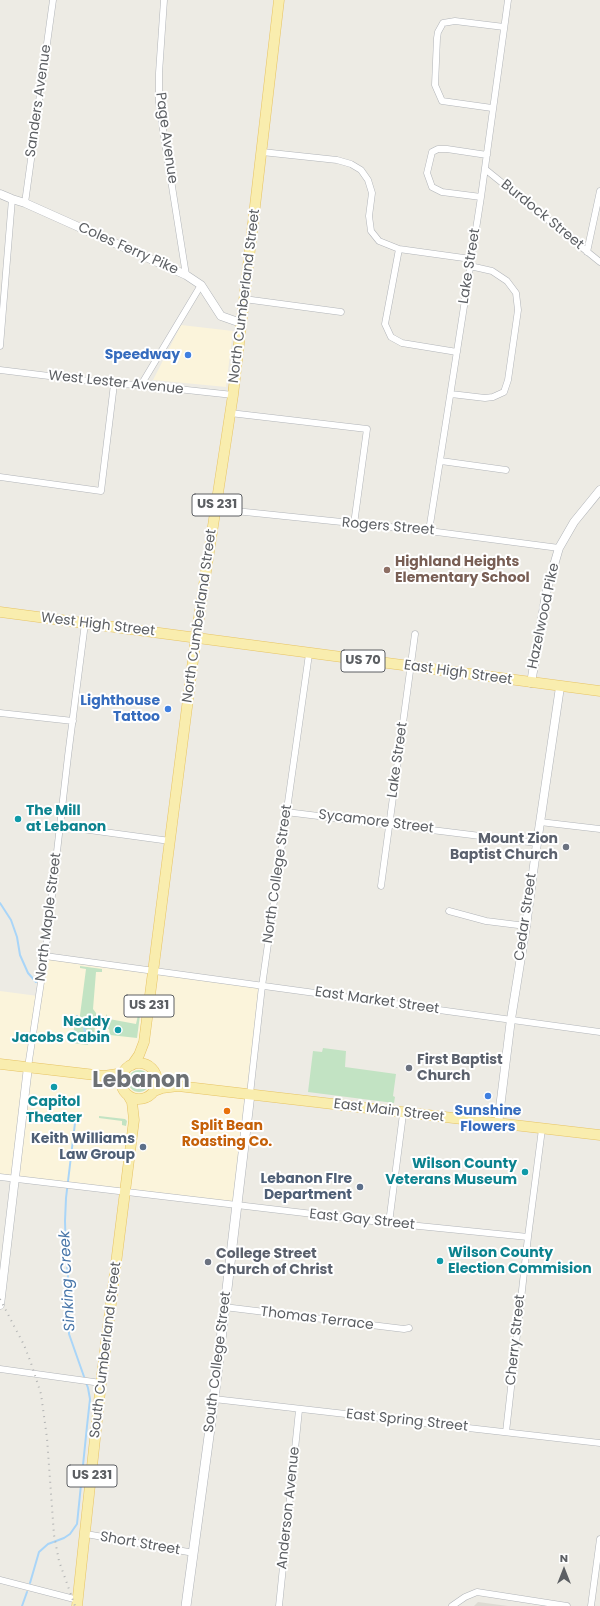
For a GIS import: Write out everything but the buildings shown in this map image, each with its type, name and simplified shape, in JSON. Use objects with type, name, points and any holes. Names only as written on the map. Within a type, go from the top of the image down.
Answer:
[{"type":"main road","name":"North Cumberland Street","points":[[132,1065],[139,1055],[144,1042],[154,970],[196,637],[233,395],[279,0]]},
{"type":"main road","name":"West High Street","points":[[0,612],[196,637]]},
{"type":"main road","name":"East High Street","points":[[196,637],[309,654],[600,691]]},
{"type":"main road","name":"North Cumberland Street","points":[[144,1042],[152,1070]]},
{"type":"main road","points":[[132,1065],[141,1063],[152,1070]]},
{"type":"main road","points":[[0,1064],[104,1076],[124,1073]]},
{"type":"main road","name":"US 231","points":[[126,1091],[122,1080],[124,1073],[132,1065]]},
{"type":"main road","name":"East Main Street","points":[[152,1070],[160,1077],[178,1086]]},
{"type":"main road","name":"US 231","points":[[151,1093],[157,1080],[152,1070]]},
{"type":"main road","points":[[104,1076],[138,1099],[151,1093]]},
{"type":"main road","name":"East Main Street","points":[[151,1093],[162,1088],[178,1086],[403,1114],[600,1136]]},
{"type":"main road","name":"South Cumberland Street","points":[[78,1603],[101,1382],[134,1120],[132,1102],[126,1091]]},
{"type":"main road","points":[[134,1120],[143,1102],[151,1093]]},
{"type":"main road","name":"South College Street","points":[[186,1606],[214,1399],[250,1094]]},
{"type":"street","name":"Sanders Avenue","points":[[25,202],[53,0]]},
{"type":"street","name":"Page Avenue","points":[[164,0],[159,73],[159,104],[186,275]]},
{"type":"street","name":"Lake Street","points":[[429,531],[441,461],[470,258],[481,197],[508,0]]},
{"type":"street","points":[[492,108],[442,101],[435,85],[438,32],[443,23],[455,21],[504,27]]},
{"type":"street","points":[[481,197],[442,192],[432,187],[427,173],[432,152],[438,149],[487,155]]},
{"type":"street","points":[[262,152],[337,160],[351,164],[361,170],[368,180],[372,193],[369,216],[371,231],[379,241],[399,248],[470,258]]},
{"type":"street","name":"Burdock Street","points":[[484,169],[600,262]]},
{"type":"street","points":[[587,252],[600,191]]},
{"type":"street","name":"Coles Ferry Pike","points":[[0,194],[12,200],[25,202],[186,275],[201,285],[221,316],[241,322]]},
{"type":"street","points":[[0,346],[12,200]]},
{"type":"street","points":[[399,248],[385,324],[391,337],[402,343],[457,352]]},
{"type":"street","points":[[451,394],[485,398],[493,397],[504,392],[508,380],[518,310],[516,293],[507,281],[492,271],[470,266]]},
{"type":"street","points":[[141,385],[201,285]]},
{"type":"street","points":[[244,299],[341,312]]},
{"type":"street","name":"West Lester Avenue","points":[[0,370],[114,384],[141,385],[233,395]]},
{"type":"street","points":[[0,477],[101,491],[114,384]]},
{"type":"street","points":[[230,413],[367,429],[354,524]]},
{"type":"street","points":[[441,461],[506,470]]},
{"type":"street","name":"Hazelwood Pike","points":[[531,683],[547,588],[559,548],[574,522],[600,490]]},
{"type":"street","name":"Rogers Street","points":[[216,509],[429,531],[559,548]]},
{"type":"street","name":"North Maple Street","points":[[28,1067],[45,956],[85,623]]},
{"type":"street","name":"Lake Street","points":[[381,886],[415,634]]},
{"type":"street","name":"North College Street","points":[[250,1094],[262,986],[309,654]]},
{"type":"street","name":"Cedar Street","points":[[498,1124],[511,1019],[526,926],[560,686]]},
{"type":"street","points":[[0,714],[73,721]]},
{"type":"street","name":"Sycamore Street","points":[[286,812],[390,823],[537,843]]},
{"type":"street","points":[[540,822],[600,829]]},
{"type":"street","points":[[60,826],[170,841]]},
{"type":"street","points":[[449,912],[486,921],[526,926]]},
{"type":"street","name":"East Market Street","points":[[45,956],[600,1032]]},
{"type":"street","points":[[0,1305],[28,1067]]},
{"type":"street","points":[[389,1223],[403,1114]]},
{"type":"street","name":"Cherry Street","points":[[506,1432],[542,1129]]},
{"type":"street","name":"East Gay Street","points":[[0,1177],[389,1223],[528,1237]]},
{"type":"street","name":"Thomas Terrace","points":[[224,1307],[404,1329],[410,1328]]},
{"type":"street","points":[[0,1369],[101,1382]]},
{"type":"street","name":"East Spring Street","points":[[214,1399],[299,1410],[600,1443]]},
{"type":"street","name":"Anderson Avenue","points":[[279,1606],[299,1410]]},
{"type":"street","name":"Short Street","points":[[86,1534],[194,1554]]},
{"type":"street","points":[[591,1606],[600,1539]]},
{"type":"street","points":[[0,1580],[78,1603]]},
{"type":"street","points":[[452,1606],[459,1600],[477,1592],[566,1606]]},
{"type":"shaded area","points":[[181,325],[233,331],[226,387],[153,380]]},
{"type":"shaded area","points":[[45,956],[262,986],[237,1205],[0,1177],[0,991],[38,996]]},
{"type":"shaded area","points":[[478,1602],[508,1606],[474,1606]]},
{"type":"green space","points":[[80,966],[102,969],[102,972],[96,972],[93,1009],[96,1013],[96,1017],[106,1018],[106,1014],[109,1019],[136,1024],[138,1015],[140,1015],[137,1038],[110,1035],[109,1029],[95,1027],[94,1035],[89,1035],[88,1045],[72,1043],[75,1021],[79,1023],[86,969],[80,968]]},
{"type":"green space","points":[[323,1048],[346,1051],[345,1067],[396,1074],[393,1096],[395,1097],[394,1103],[308,1092],[313,1051],[322,1052]]},
{"type":"green space","points":[[139,1070],[147,1073],[150,1081],[147,1089],[139,1092],[131,1089],[128,1081],[131,1073]]},
{"type":"green space","points":[[99,1116],[125,1119],[127,1121],[126,1126],[122,1125],[122,1121],[99,1118]]},
{"type":"waterway","name":"Sinking Creek","points":[[0,903],[11,920],[17,937],[20,955],[28,973],[36,982]]},
{"type":"waterway","name":"Sinking Creek","points":[[77,1016],[84,1025],[86,1042]]},
{"type":"waterway","name":"Sinking Creek","points":[[30,1583],[39,1552],[48,1544],[70,1534],[77,1524],[90,1399],[88,1388],[69,1334],[69,1289],[65,1221],[66,1198],[75,1123]]},
{"type":"waterway","name":"Sinking Creek","points":[[22,1606],[27,1592]]},
{"type":"railway","points":[[0,1299],[24,1345],[41,1394],[47,1438],[54,1535],[59,1561],[75,1606]]},
{"type":"place","name":"Speedway","points":[[188,355]]},
{"type":"place","name":"Highland Heights Elementary School","points":[[387,570]]},
{"type":"place","name":"Lighthouse Tattoo","points":[[168,709]]},
{"type":"place","name":"The Mill at Lebanon","points":[[18,819]]},
{"type":"place","name":"Mount Zion Baptist Church","points":[[566,847]]},
{"type":"place","name":"Neddy Jacobs Cabin","points":[[118,1030]]},
{"type":"place","name":"First Baptist Church","points":[[409,1068]]},
{"type":"place","name":"Capitol Theater","points":[[54,1087]]},
{"type":"place","name":"Sunshine Flowers","points":[[488,1096]]},
{"type":"place","name":"Split Bean Roasting Co.","points":[[227,1111]]},
{"type":"place","name":"Keith Williams Law Group","points":[[143,1147]]},
{"type":"place","name":"Wilson County Veterans Museum","points":[[525,1172]]},
{"type":"place","name":"Lebanon FIre Department","points":[[360,1187]]},
{"type":"place","name":"Wilson County Election Commision","points":[[440,1261]]},
{"type":"place","name":"College Street Church of Christ","points":[[208,1262]]},
{"type":"district","name":"Lebanon","points":[[141,1081]]}]
